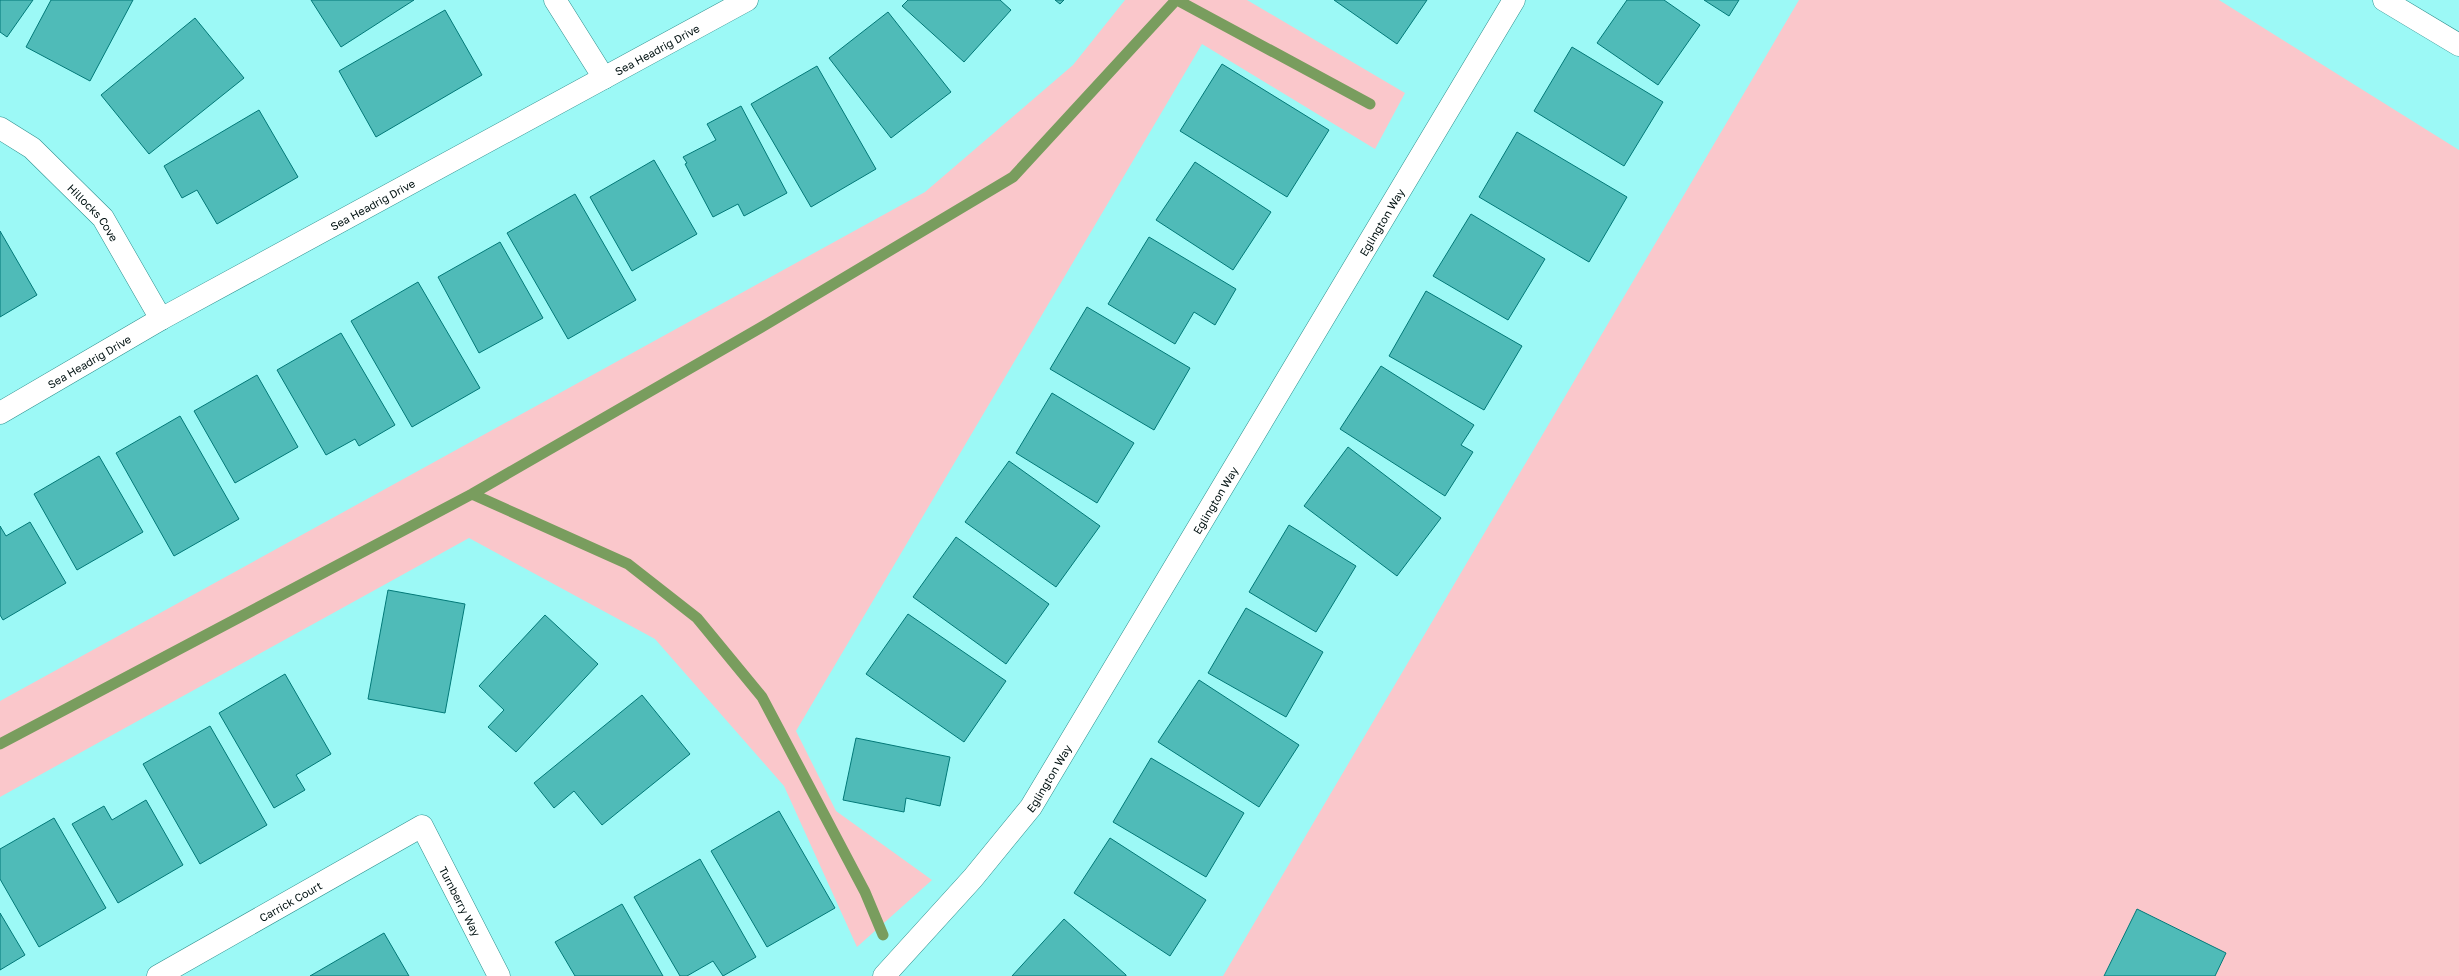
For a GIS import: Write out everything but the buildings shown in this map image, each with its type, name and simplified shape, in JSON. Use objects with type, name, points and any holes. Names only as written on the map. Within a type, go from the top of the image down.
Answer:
[{"type":"street","points":[[555,0],[604,78]]},
{"type":"street","name":"Sea Headrig Drive","points":[[0,413],[161,319],[747,0]]},
{"type":"street","name":"Eglington Way","points":[[884,976],[973,878],[1031,807],[1514,0]]},
{"type":"street","points":[[2384,0],[2459,45]]},
{"type":"street","name":"Hillocks Cove","points":[[0,128],[32,148],[103,218],[161,319]]},
{"type":"street","name":"Carrick Court","points":[[158,976],[422,826]]},
{"type":"street","name":"Turnberry Way","points":[[422,826],[499,976]]},
{"type":"shaded area","points":[[1125,0],[1247,0],[1405,93],[1375,149],[1202,44],[796,731],[836,811],[932,880],[857,947],[784,786],[655,639],[469,538],[0,797],[0,701],[925,192],[1073,65]]},
{"type":"shaded area","points":[[1799,0],[2219,0],[2459,150],[2459,976],[1223,976]]},
{"type":"waterway","points":[[0,744],[472,494],[760,328],[1013,177],[1176,0]]},
{"type":"waterway","points":[[1177,0],[1370,104]]},
{"type":"waterway","points":[[472,494],[628,564],[697,618],[762,697],[865,892],[883,935]]}]
